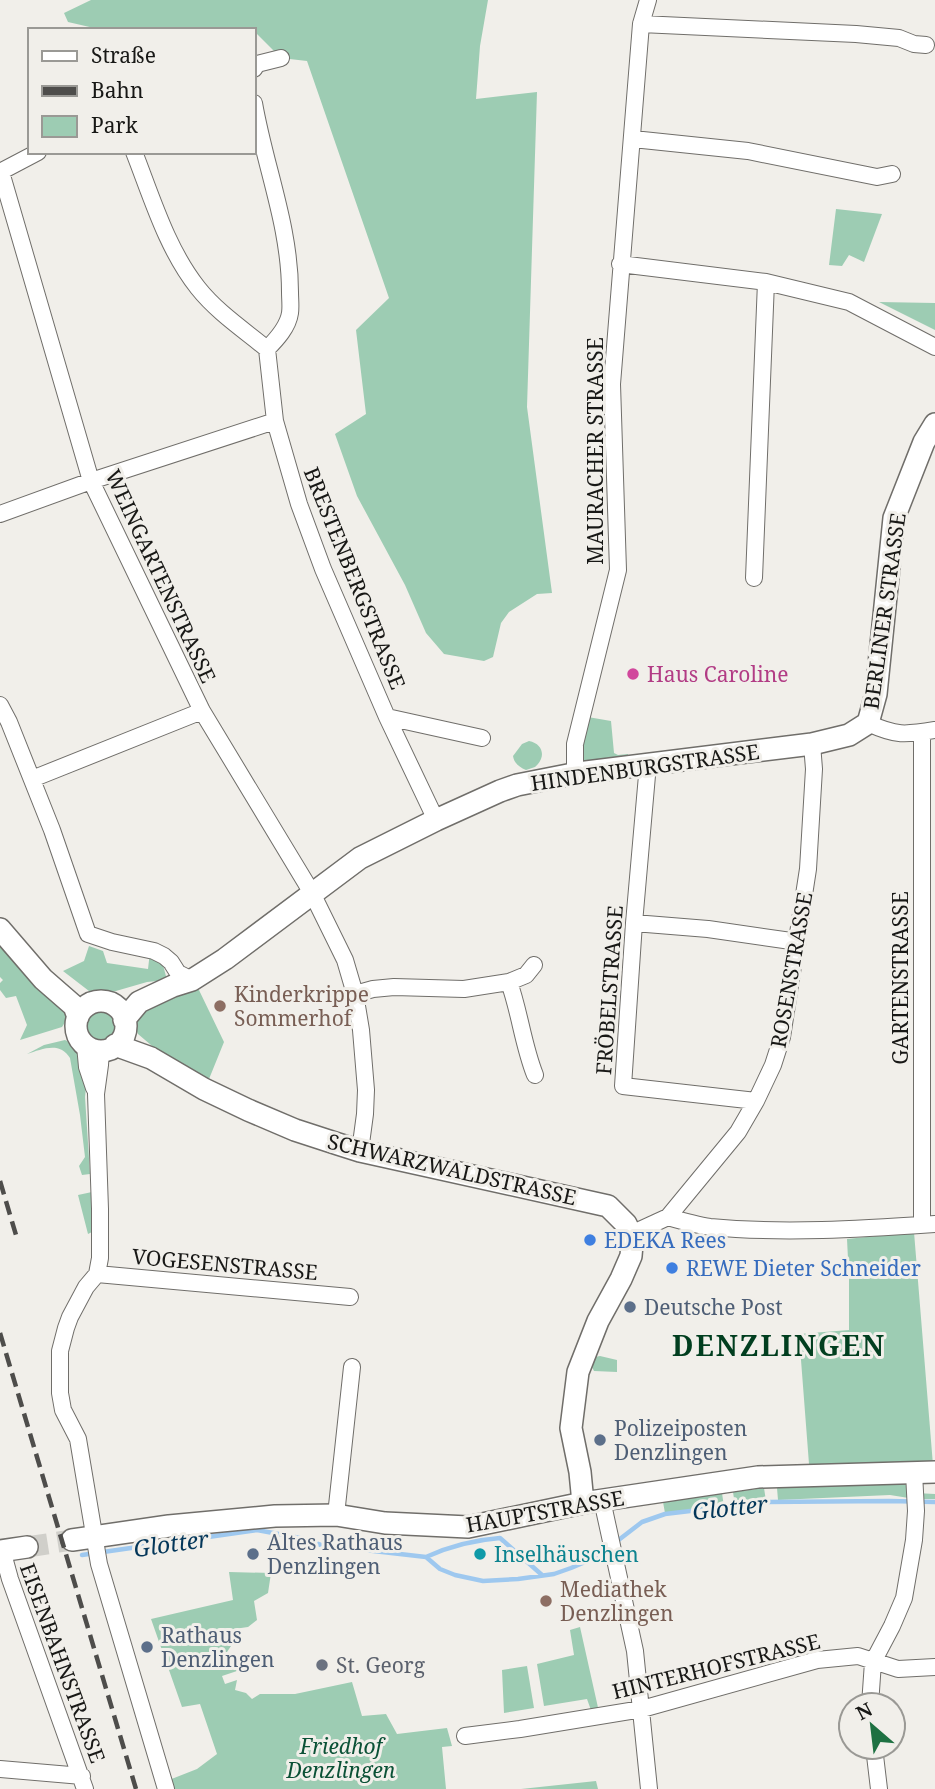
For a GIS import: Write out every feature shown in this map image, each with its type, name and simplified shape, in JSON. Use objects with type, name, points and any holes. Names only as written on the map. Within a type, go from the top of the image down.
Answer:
[{"type":"street","name":"MAURACHER STRASSE","points":[[575,773],[575,746],[618,570],[612,384],[641,24],[648,0]]},
{"type":"street","points":[[641,24],[856,34],[899,38],[926,45]]},
{"type":"street","points":[[256,66],[281,58]]},
{"type":"street","points":[[135,154],[174,253],[198,289],[267,349],[280,337],[290,316],[290,269],[284,224],[256,113]]},
{"type":"street","points":[[633,139],[748,151],[877,177],[892,174]]},
{"type":"street","points":[[0,172],[34,154]]},
{"type":"street","name":"WEINGARTENSTRASSE","points":[[0,172],[91,481],[202,711],[312,893],[345,960],[355,994],[361,1030],[366,1090],[360,1151]]},
{"type":"street","points":[[620,264],[766,282],[849,302],[935,347]]},
{"type":"street","points":[[754,578],[766,282]]},
{"type":"street","name":"BRESTENBERGSTRASSE","points":[[267,349],[275,421],[299,504],[323,569],[387,717],[436,820]]},
{"type":"street","points":[[0,514],[91,481],[275,421]]},
{"type":"street","name":"BERLINER STRASSE","points":[[868,723],[876,694],[894,518],[924,442],[935,424]]},
{"type":"street","points":[[0,705],[52,830],[88,934],[154,951],[170,962],[183,983],[133,990],[93,1008],[76,1031],[80,1039],[110,1038]]},
{"type":"street","points":[[32,779],[202,711]]},
{"type":"street","points":[[387,717],[482,738]]},
{"type":"street","points":[[868,723],[896,734],[929,731]]},
{"type":"street","name":"HINDENBURGSTRASSE","points":[[110,1038],[139,1002],[183,983],[225,959],[360,858],[436,820],[517,785],[575,773],[812,744],[849,735],[868,723]]},
{"type":"street","name":"GARTENSTRASSE","points":[[928,1224],[929,731]]},
{"type":"street","name":"ROSENSTRASSE","points":[[631,1234],[668,1217],[738,1132],[774,1065],[782,1037],[808,869],[814,769],[812,744]]},
{"type":"street","name":"FRÖBELSTRASSE","points":[[648,764],[623,1086],[756,1101]]},
{"type":"street","points":[[634,923],[708,929],[798,942]]},
{"type":"street","name":"SCHWARZWALDSTRASSE","points":[[0,929],[43,979],[74,1006],[119,1010],[110,1038],[134,1035],[151,1058],[204,1089],[295,1130],[360,1151],[608,1206],[626,1224],[631,1234]]},
{"type":"street","points":[[355,994],[394,987],[455,989],[509,982],[526,975],[534,965]]},
{"type":"street","points":[[509,982],[527,1055],[535,1075]]},
{"type":"street","points":[[110,1038],[87,1066],[96,1094],[100,1258],[97,1274],[86,1287],[66,1328],[60,1351],[61,1402],[78,1439],[96,1548],[166,1789]]},
{"type":"street","points":[[668,1217],[708,1227],[772,1229],[849,1229],[928,1224]]},
{"type":"street","points":[[631,1234],[631,1256],[598,1321],[578,1372],[571,1428],[580,1472],[612,1546],[635,1651],[649,1789]]},
{"type":"street","name":"VOGESENSTRASSE","points":[[97,1274],[350,1297]]},
{"type":"street","points":[[336,1515],[352,1367]]},
{"type":"street","name":"HAUPTSTRASSE","points":[[72,1540],[96,1548],[230,1519],[275,1516],[336,1515],[385,1523],[468,1527],[593,1502],[771,1476],[921,1479]]},
{"type":"street","points":[[871,1691],[873,1662],[904,1598],[921,1479]]},
{"type":"street","points":[[2,1554],[27,1547]]},
{"type":"street","name":"EISENBAHNSTRASSE","points":[[2,1554],[83,1783]]},
{"type":"street","name":"HINTERHOFSTRASSE","points":[[465,1736],[642,1709],[817,1660],[858,1656],[898,1669],[935,1667]]},
{"type":"street","points":[[876,1761],[879,1789]]},
{"type":"street","points":[[0,1769],[83,1783]]},
{"type":"green space","points":[[91,0],[488,0],[480,46],[476,99],[537,92],[527,407],[552,593],[537,594],[509,612],[501,623],[493,657],[484,661],[444,654],[426,633],[405,585],[357,496],[335,434],[366,414],[356,330],[389,298],[307,61],[281,58],[256,34],[256,28],[94,28],[68,22],[64,13]]},
{"type":"green space","points":[[836,209],[882,214],[864,262],[849,255],[842,266],[829,265]]},
{"type":"green space","points":[[879,302],[935,303],[935,330]]},
{"type":"green space","points":[[582,716],[611,721],[614,753],[628,754],[630,766],[575,773]]},
{"type":"green space","points":[[529,741],[538,745],[542,756],[535,767],[526,770],[514,761],[513,756],[522,744]]},
{"type":"green space","points":[[0,937],[69,1016],[62,1027],[20,1040],[27,1025],[16,996],[6,998],[0,990],[3,980],[0,977]]},
{"type":"green space","points":[[89,946],[103,951],[107,963],[148,969],[150,952],[163,965],[167,980],[147,982],[109,993],[89,991],[63,971],[84,961]]},
{"type":"green space","points":[[198,988],[224,1042],[209,1079],[158,1051],[138,1034],[134,1023],[142,1007]]},
{"type":"green space","points":[[101,1008],[113,1013],[118,1025],[113,1037],[101,1042],[89,1037],[84,1025],[89,1013]]},
{"type":"green space","points":[[65,1040],[79,1047],[86,1087],[90,1174],[82,1175],[79,1166],[85,1157],[70,1058],[56,1048],[27,1054],[44,1045]]},
{"type":"green space","points":[[92,1192],[94,1231],[88,1234],[78,1195]]},
{"type":"green space","points":[[914,1232],[933,1465],[809,1464],[799,1334],[849,1330],[847,1239]]},
{"type":"green space","points":[[595,1357],[617,1360],[617,1372],[594,1371],[592,1367]]},
{"type":"green space","points":[[902,1482],[915,1493],[935,1494],[935,1499],[890,1495],[778,1500],[777,1488]]},
{"type":"green space","points":[[764,1488],[766,1501],[735,1505],[733,1492]]},
{"type":"green space","points":[[722,1493],[724,1507],[665,1513],[663,1502]]},
{"type":"green space","name":"Friedhof Denzlingen","points":[[229,1572],[271,1573],[268,1593],[254,1601],[257,1620],[248,1627],[234,1629],[233,1643],[227,1652],[236,1660],[237,1671],[222,1676],[225,1684],[237,1680],[235,1690],[246,1693],[252,1699],[260,1694],[295,1694],[352,1682],[362,1716],[386,1714],[397,1734],[447,1728],[452,1746],[442,1747],[446,1789],[166,1789],[169,1780],[197,1769],[217,1754],[200,1704],[182,1707],[151,1619],[233,1600]]},
{"type":"green space","points":[[580,1627],[599,1712],[592,1713],[587,1699],[544,1706],[537,1664],[574,1655],[570,1630]]},
{"type":"green space","points":[[527,1666],[534,1708],[504,1713],[502,1670]]},
{"type":"green space","points":[[596,1781],[598,1789],[521,1789]]},
{"type":"waterway","name":"Glotter","points":[[616,1542],[642,1522],[665,1514],[766,1502],[935,1502]]},
{"type":"waterway","name":"Glotter","points":[[82,1555],[257,1530],[321,1545],[426,1557],[440,1569],[483,1581],[554,1574],[597,1557],[609,1548]]},
{"type":"waterway","name":"Glotter","points":[[426,1557],[462,1544],[500,1538],[542,1575]]},
{"type":"tunnel","points":[[27,1547],[72,1540]]},
{"type":"railway","points":[[0,1181],[16,1235]]},
{"type":"railway","points":[[0,1333],[136,1789]]},
{"type":"place","name":"Haus Caroline","points":[[633,674]]},
{"type":"place","name":"Kinderkrippe Sommerhof","points":[[220,1006]]},
{"type":"place","name":"EDEKA Rees","points":[[590,1240]]},
{"type":"place","name":"REWE Dieter Schneider","points":[[672,1268]]},
{"type":"place","name":"Deutsche Post","points":[[630,1307]]},
{"type":"place","name":"Polizeiposten Denzlingen","points":[[600,1440]]},
{"type":"place","name":"Altes Rathaus Denzlingen","points":[[253,1554]]},
{"type":"place","name":"Inselhäuschen","points":[[480,1554]]},
{"type":"place","name":"Mediathek Denzlingen","points":[[546,1601]]},
{"type":"place","name":"Rathaus Denzlingen","points":[[147,1647]]},
{"type":"place","name":"St. Georg","points":[[322,1665]]},
{"type":"district","name":"DENZLINGEN","points":[[779,1345]]}]
